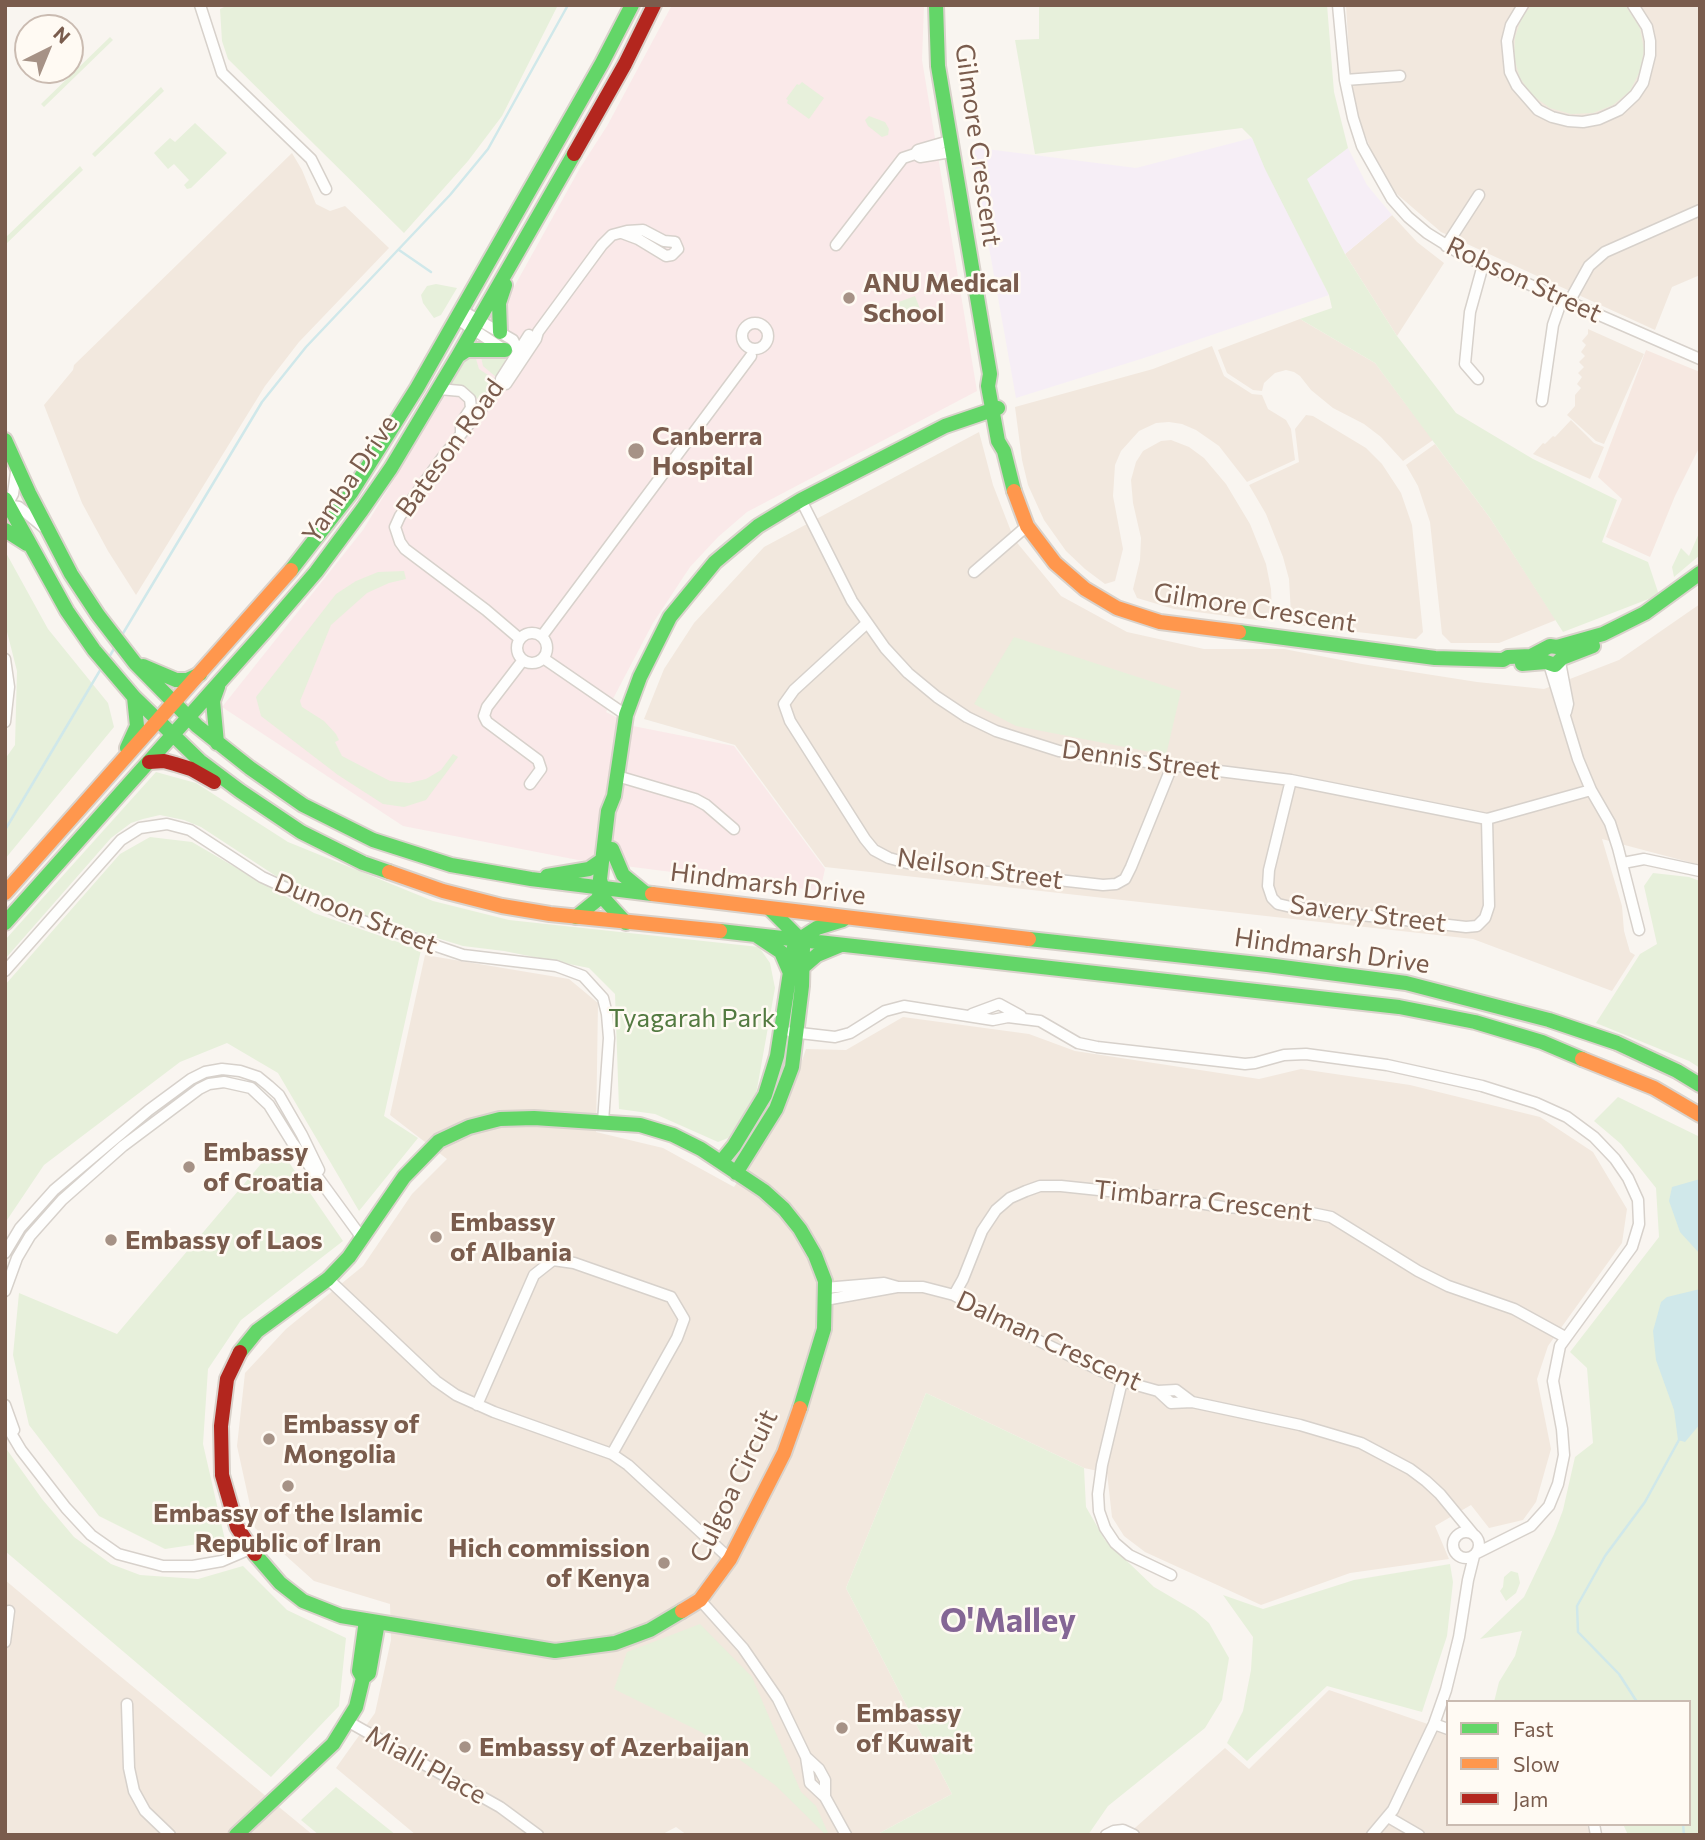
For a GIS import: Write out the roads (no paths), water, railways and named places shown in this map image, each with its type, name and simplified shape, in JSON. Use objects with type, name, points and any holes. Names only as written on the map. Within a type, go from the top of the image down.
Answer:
[{"type":"main road","name":"Yamba Drive","points":[[5,893],[294,568],[351,493],[395,425],[459,314],[603,63],[632,5]]},
{"type":"main road","name":"Yamba Drive","points":[[5,923],[189,718],[340,541],[391,468],[458,356],[625,64],[654,5]]},
{"type":"main road","name":"Gilmore Crescent","points":[[936,5],[938,66],[990,374],[988,386],[1007,439],[1004,451],[1010,480],[1027,526],[1055,563],[1085,589],[1117,608],[1160,622],[1435,659],[1503,660],[1508,657],[1553,657],[1643,624],[1700,584]]},
{"type":"main road","points":[[500,332],[499,303],[512,271],[512,260]]},
{"type":"main road","points":[[458,356],[467,350],[478,349],[515,352]]},
{"type":"main road","points":[[626,923],[605,900],[600,879],[607,854],[608,811],[614,796],[626,715],[652,651],[678,606],[715,562],[758,526],[801,500],[945,426],[983,400],[995,402]]},
{"type":"main road","name":"Hindmarsh Drive","points":[[5,440],[71,574],[132,659],[189,718],[250,768],[303,804],[373,840],[451,865],[531,879],[845,919],[1406,982],[1549,1020],[1617,1043],[1700,1084]]},
{"type":"main road","name":"Hindmarsh Drive","points":[[6,504],[66,611],[94,650],[134,697],[200,761],[240,791],[301,832],[363,863],[443,891],[502,906],[576,917],[800,939],[1399,1007],[1475,1022],[1542,1042],[1654,1088],[1700,1115]]},
{"type":"main road","points":[[5,530],[29,545]]},
{"type":"main road","name":"Gilmore Crescent","points":[[1604,638],[1645,613],[1700,573]]},
{"type":"main road","points":[[132,659],[176,680],[187,680],[201,673]]},
{"type":"main road","points":[[217,743],[212,718],[213,701],[222,678]]},
{"type":"main road","points":[[114,772],[135,734],[137,726],[134,697]]},
{"type":"main road","points":[[149,762],[164,761],[191,769],[225,787],[240,791]]},
{"type":"main road","points":[[531,879],[589,869],[607,854]]},
{"type":"main road","points":[[607,854],[623,875],[646,893]]},
{"type":"main road","points":[[576,917],[597,900],[603,888]]},
{"type":"main road","points":[[736,1173],[776,1109],[792,1067],[788,1032],[796,971],[803,948],[800,939],[770,909]]},
{"type":"main road","points":[[800,939],[817,928],[845,919]]},
{"type":"main road","points":[[755,935],[780,952],[796,971]]},
{"type":"main road","points":[[796,971],[817,955],[843,944]]},
{"type":"main road","points":[[721,1162],[765,1095],[777,1056],[788,1032]]},
{"type":"main road","name":"Culgoa Circuit","points":[[500,1119],[603,1122],[640,1125],[673,1135],[721,1162],[774,1200],[800,1228],[825,1281],[824,1329],[813,1371],[784,1453],[730,1559],[700,1600],[650,1630],[615,1643],[555,1651],[341,1616],[303,1601],[280,1583],[250,1549],[237,1527],[222,1475],[220,1426],[227,1379],[239,1353],[257,1331],[328,1279],[349,1257],[404,1177],[439,1141],[469,1127],[500,1119]]},
{"type":"main road","points":[[236,1835],[333,1744],[355,1707],[363,1678],[369,1673],[372,1621]]},
{"type":"street","points":[[200,5],[222,73],[311,159],[327,189]]},
{"type":"street","name":"Robson Street","points":[[1338,5],[1345,80],[1362,146],[1392,199],[1408,217],[1446,246],[1483,265],[1700,359]]},
{"type":"street","points":[[1523,5],[1511,25],[1507,41],[1510,72],[1521,93],[1538,110],[1567,121],[1583,122],[1599,119],[1619,110],[1643,83],[1650,55],[1647,27],[1637,10],[1651,5]]},
{"type":"street","points":[[1345,80],[1400,76]]},
{"type":"street","points":[[836,245],[894,167],[904,158],[918,150],[951,146]]},
{"type":"street","points":[[1446,246],[1479,195]]},
{"type":"street","points":[[1542,401],[1553,325],[1588,266],[1605,252],[1700,210]]},
{"type":"street","points":[[643,230],[664,241],[676,242],[678,249],[673,255],[666,256],[622,233],[643,230]]},
{"type":"street","name":"Bateson Road","points":[[520,639],[405,549],[395,527],[400,516],[461,434],[501,384],[506,384],[515,352],[536,339],[534,333],[602,245],[612,235],[622,233]]},
{"type":"street","points":[[1478,379],[1465,364],[1470,312],[1483,265]]},
{"type":"street","name":"Bateson Road","points":[[459,314],[515,352]]},
{"type":"street","name":"Bateson Road","points":[[476,324],[500,332]]},
{"type":"street","points":[[500,332],[515,352],[534,333]]},
{"type":"street","points":[[542,636],[752,350]]},
{"type":"street","points":[[439,388],[461,391],[470,399],[471,408],[461,423],[461,434]]},
{"type":"street","points":[[16,464],[15,482],[6,504],[19,507],[48,531]]},
{"type":"street","name":"Dennis Street","points":[[801,500],[866,624],[908,673],[937,697],[967,717],[996,731],[1059,751],[1291,780],[1487,819],[1591,790]]},
{"type":"street","points":[[974,572],[1027,526]]},
{"type":"street","name":"Neilson Street","points":[[866,624],[794,690],[784,704],[790,721],[865,839],[874,849],[889,858],[907,863],[1103,885],[1116,884],[1125,879],[1131,867],[1172,766]]},
{"type":"street","points":[[533,633],[542,636],[547,644],[543,658],[536,662],[523,660],[517,648],[520,639],[533,633]]},
{"type":"street","points":[[1553,657],[1567,704],[1566,712],[1578,758],[1609,823],[1623,863],[1639,930]]},
{"type":"street","points":[[543,658],[626,715]]},
{"type":"street","points":[[523,660],[487,708],[484,716],[488,722],[538,760],[541,769],[530,784]]},
{"type":"street","points":[[5,722],[9,705],[6,664]]},
{"type":"street","points":[[617,776],[695,799],[734,829]]},
{"type":"street","name":"Savery Street","points":[[1291,780],[1269,870],[1268,886],[1272,898],[1278,904],[1291,907],[1466,927],[1477,926],[1485,918],[1489,906],[1487,819]]},
{"type":"street","name":"Dunoon Street","points":[[5,971],[121,840],[140,828],[167,824],[190,830],[262,877],[345,915],[463,955],[556,966],[583,976],[603,998],[607,1014],[609,1038],[603,1122]]},
{"type":"street","points":[[1623,863],[1644,859],[1700,872]]},
{"type":"street","points":[[969,1015],[999,1004],[1025,1018]]},
{"type":"street","points":[[788,1032],[835,1037],[850,1033],[885,1011],[904,1006],[993,1020],[1008,1017],[1040,1021],[1079,1043],[1097,1047],[1245,1064],[1284,1055],[1306,1054],[1387,1065],[1482,1086],[1567,1117],[1594,1137],[1615,1158],[1628,1178],[1638,1200],[1639,1224],[1632,1247],[1565,1337],[1555,1363],[1553,1381],[1564,1455],[1558,1484],[1549,1506],[1537,1521],[1467,1559],[1458,1556]]},
{"type":"street","points":[[5,1253],[20,1228],[54,1190],[149,1110],[205,1072],[222,1069],[240,1071],[258,1077],[279,1095],[302,1135],[326,1187]]},
{"type":"street","points":[[5,1291],[30,1236],[55,1208],[123,1146],[209,1084],[238,1084],[251,1088],[261,1096],[362,1238]]},
{"type":"street","name":"Timbarra Crescent","points":[[954,1295],[982,1231],[996,1210],[1010,1198],[1026,1191],[1040,1186],[1062,1186],[1156,1195],[1223,1207],[1302,1211],[1331,1217],[1418,1271],[1448,1286],[1514,1309],[1565,1337]]},
{"type":"street","points":[[477,1405],[534,1275],[553,1260],[574,1263],[671,1297],[684,1319],[612,1454]]},
{"type":"street","points":[[328,1279],[436,1381],[456,1395],[612,1454],[628,1465],[730,1559]]},
{"type":"street","name":"Dalman Crescent","points":[[825,1294],[923,1287],[954,1295],[1027,1335],[1122,1381],[1158,1391],[1171,1403],[1192,1402],[1300,1426],[1361,1443],[1418,1475],[1440,1494],[1474,1535]]},
{"type":"street","points":[[1122,1381],[1102,1465],[1098,1494],[1099,1511],[1110,1535],[1129,1555],[1171,1575]]},
{"type":"street","points":[[5,1405],[22,1450]]},
{"type":"street","points":[[5,1423],[65,1508],[91,1535],[118,1554],[163,1566],[193,1566],[222,1561],[250,1549]]},
{"type":"street","points":[[1454,1511],[1456,1536],[1453,1544],[1468,1580]]},
{"type":"street","points":[[1456,1536],[1464,1532],[1500,1539]]},
{"type":"street","points":[[1372,1835],[1388,1817],[1434,1724],[1446,1690],[1459,1637],[1468,1580],[1479,1545],[1474,1535]]},
{"type":"street","points":[[700,1600],[744,1648],[778,1699],[806,1757],[810,1783],[825,1797],[846,1835]]},
{"type":"street","points":[[5,1642],[9,1611]]},
{"type":"street","points":[[127,1704],[130,1768],[134,1791],[145,1811],[170,1835]]},
{"type":"street","name":"Mialli Place","points":[[347,1721],[500,1807],[538,1835]]},
{"type":"street","points":[[1434,1724],[1446,1728]]},
{"type":"street","points":[[1388,1817],[1419,1835]]},
{"type":"street","points":[[1107,1835],[1123,1830],[1134,1835]]},
{"type":"water","points":[[1700,1179],[1700,1254],[1680,1232],[1669,1201],[1672,1187]]},
{"type":"water","points":[[1700,1289],[1700,1424],[1685,1442],[1678,1440],[1674,1410],[1656,1360],[1653,1331],[1661,1302],[1667,1297]]},
{"type":"waterway","points":[[122,635],[262,402],[306,347],[450,195],[488,149],[568,5]]},
{"type":"waterway","points":[[399,250],[431,272]]},
{"type":"waterway","points":[[108,659],[115,647]]},
{"type":"waterway","points":[[5,830],[102,667]]},
{"type":"waterway","points":[[1636,1700],[1619,1674],[1578,1632],[1577,1606],[1605,1556],[1645,1502],[1680,1438]]},
{"type":"waterway","points":[[1683,1826],[1684,1835]]},
{"type":"place","name":"ANU Medical School","points":[[849,298]]},
{"type":"place","name":"Canberra Hospital","points":[[636,451]]},
{"type":"place","name":"Embassy of Croatia","points":[[189,1167]]},
{"type":"place","name":"Embassy of Albania","points":[[436,1237]]},
{"type":"place","name":"Embassy of Laos","points":[[111,1240]]},
{"type":"place","name":"Embassy of Mongolia","points":[[269,1439]]},
{"type":"place","name":"Embassy of the Islamic Republic of Iran","points":[[288,1486]]},
{"type":"place","name":"Hich commission of Kenya","points":[[664,1563]]},
{"type":"place","name":"Embassy of Kuwait","points":[[842,1728]]},
{"type":"place","name":"Embassy of Azerbaijan","points":[[465,1747]]},
{"type":"district","name":"O'Malley","points":[[1008,1621]]},
{"type":"park label","name":"Tyagarah Park","points":[[692,1018]]}]
